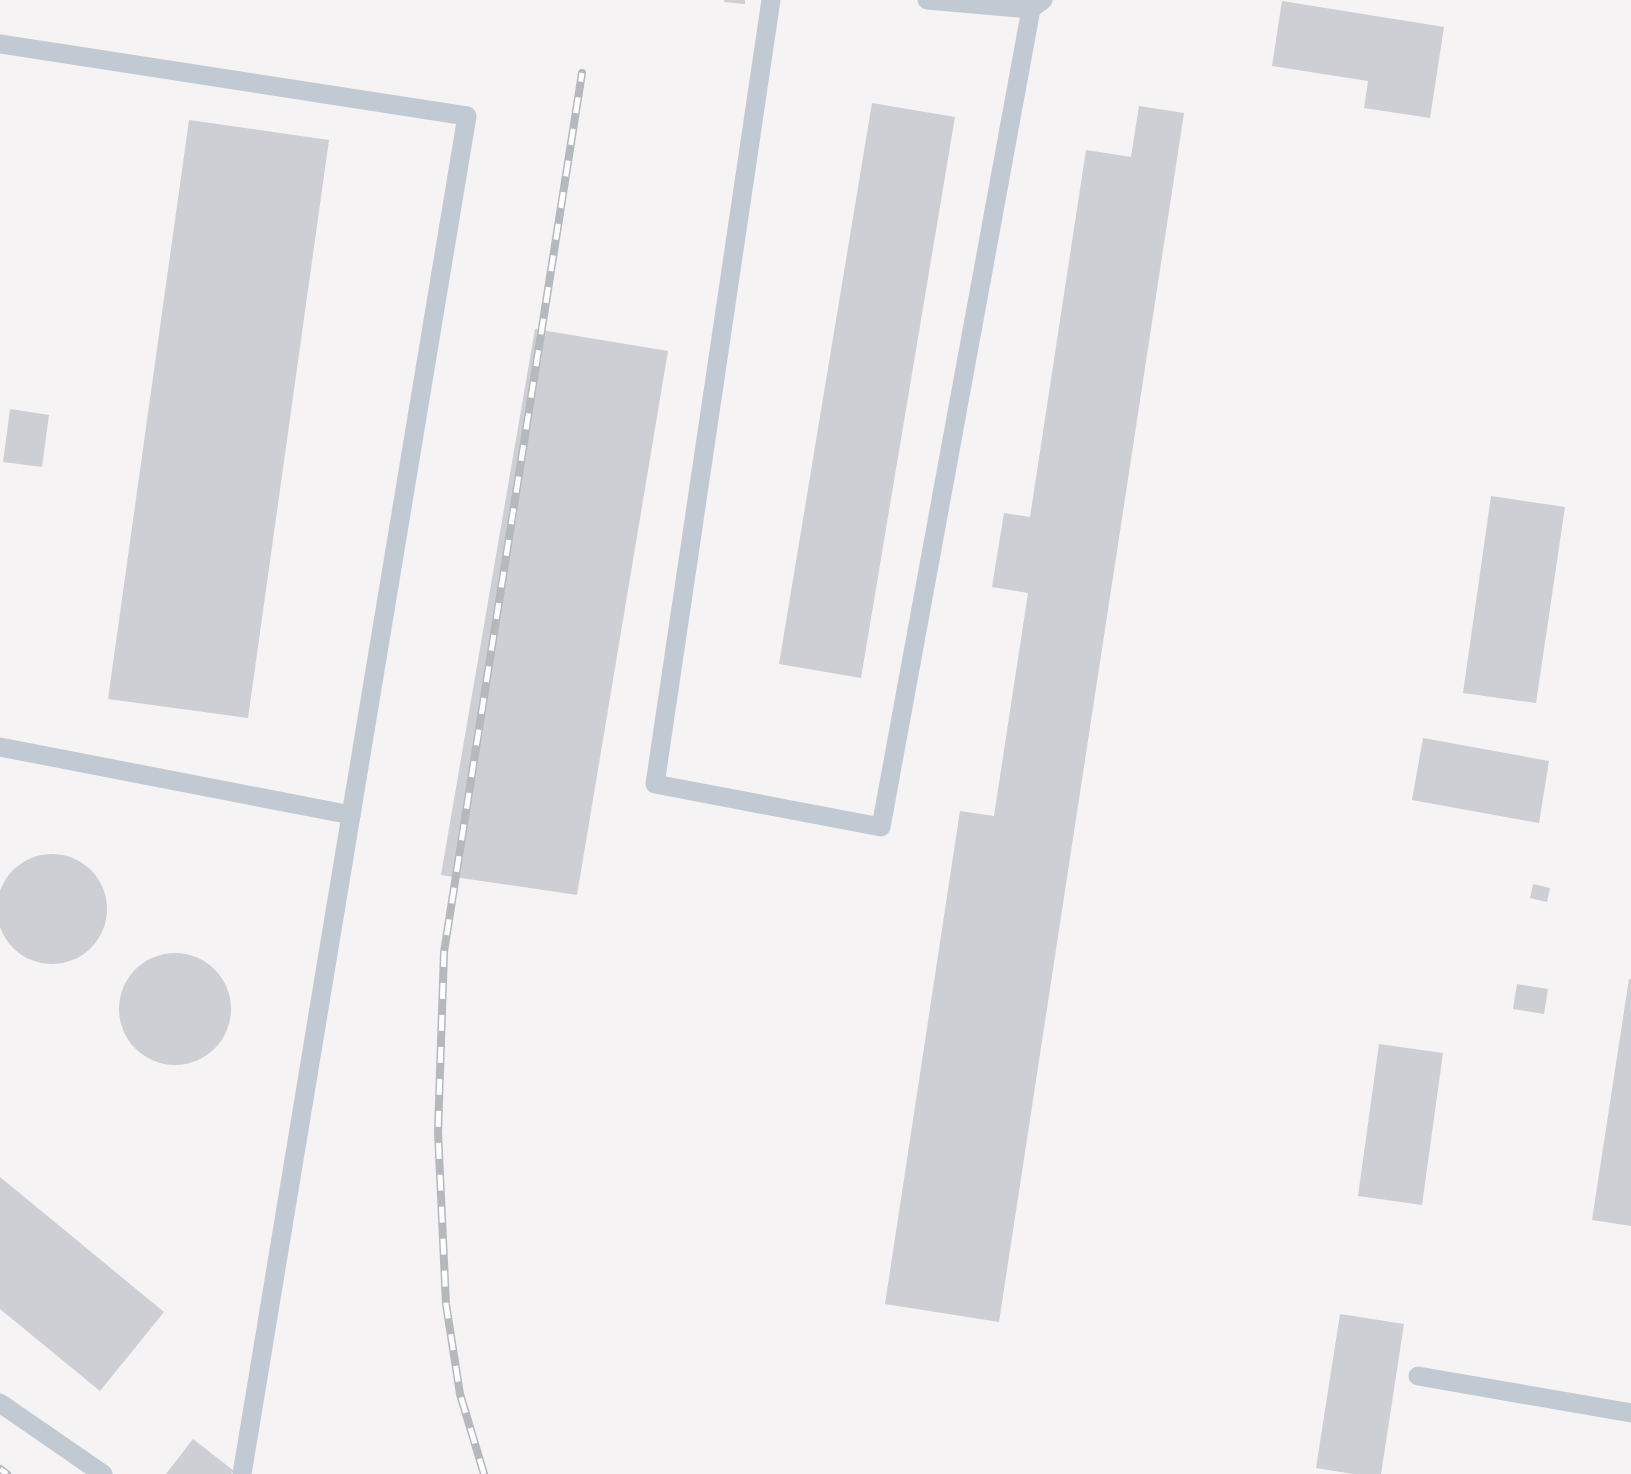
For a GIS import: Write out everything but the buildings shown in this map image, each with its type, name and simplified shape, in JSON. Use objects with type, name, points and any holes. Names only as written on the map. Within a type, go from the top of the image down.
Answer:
[{"type":"lane","points":[[772,0],[655,784],[881,827],[1037,4],[927,0]]},
{"type":"lane","points":[[0,44],[467,116],[242,1474]]},
{"type":"lane","points":[[0,747],[351,815]]},
{"type":"lane","points":[[1418,1376],[1631,1413]]},
{"type":"lane","points":[[0,1403],[103,1474]]},
{"type":"railway","points":[[484,1474],[460,1394],[446,1304],[438,1132],[444,952],[582,73]]},
{"type":"railway","points":[[0,1469],[7,1474]]}]
